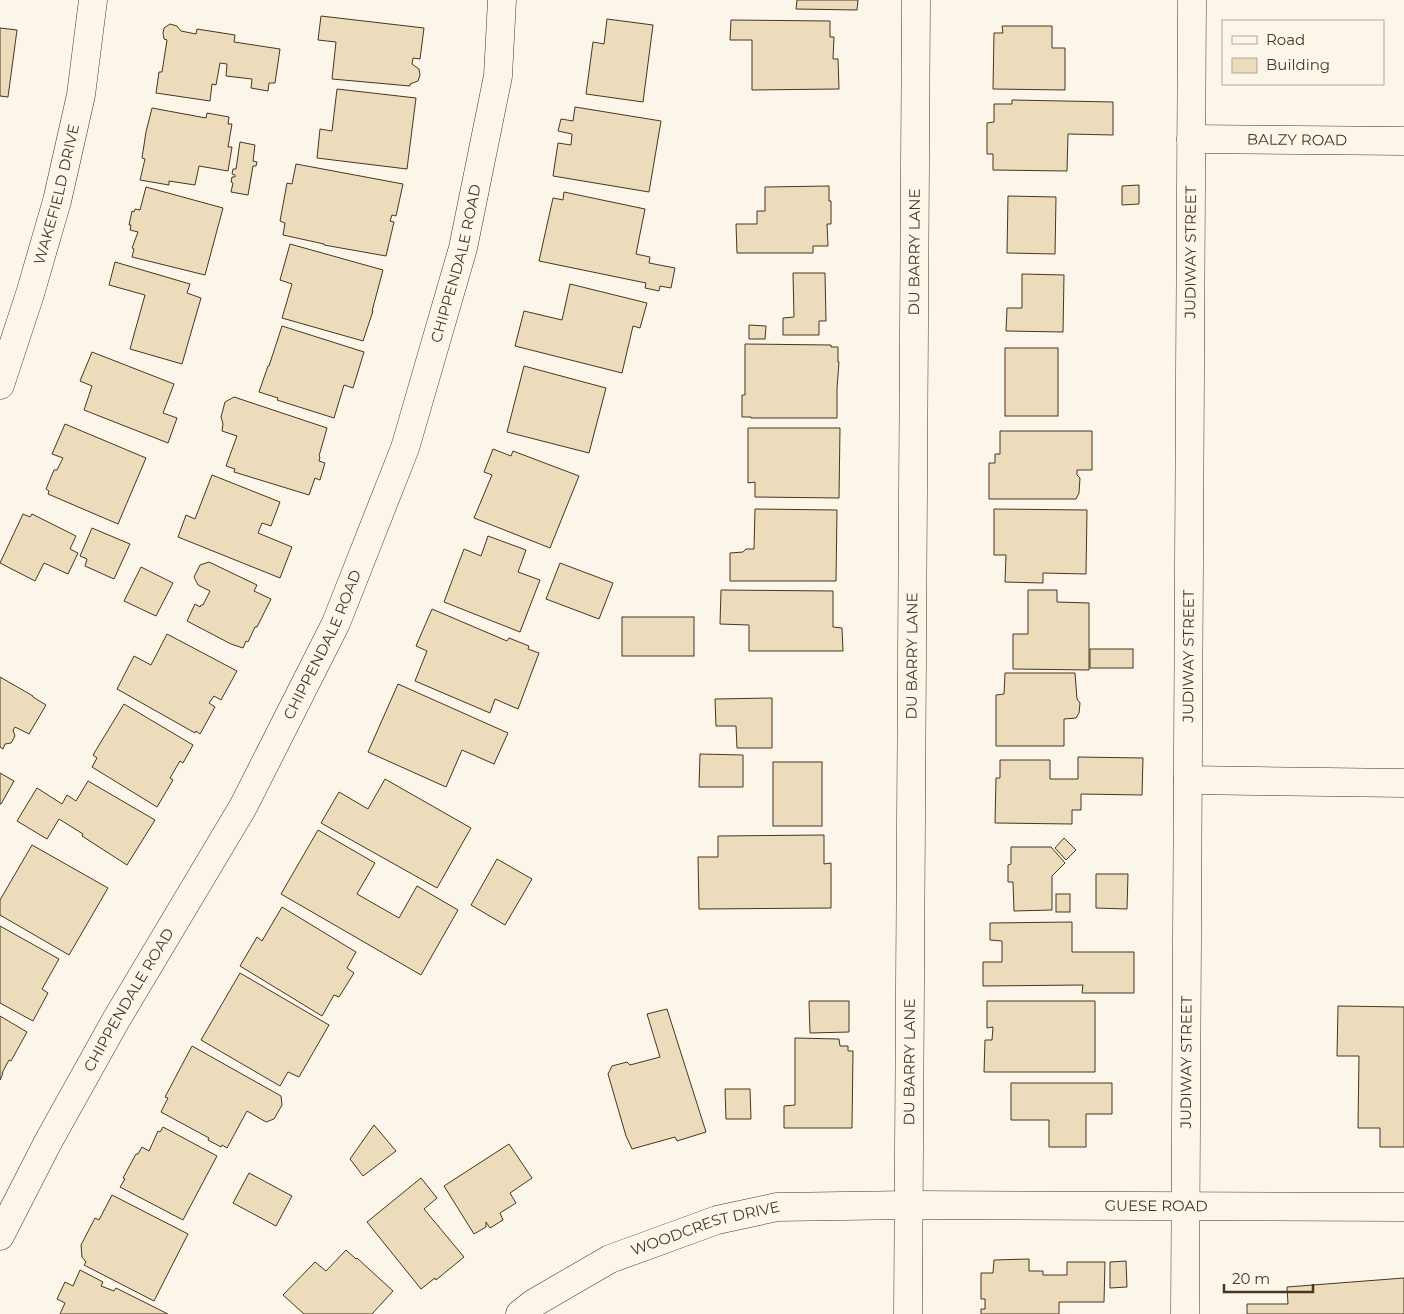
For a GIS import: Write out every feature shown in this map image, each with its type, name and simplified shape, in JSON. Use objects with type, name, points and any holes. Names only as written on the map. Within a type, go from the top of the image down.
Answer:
[{"type":"street","name":"WAKEFIELD DRIVE","points":[[0,385],[30,294],[57,201],[80,95],[93,0]]},
{"type":"street","name":"CHIPPENDALE ROAD","points":[[0,1236],[48,1142],[116,1020],[244,807],[336,623],[405,448],[463,248],[498,76],[502,0]]},
{"type":"street","name":"DU BARRY LANE","points":[[908,1314],[916,0]]},
{"type":"street","name":"JUDIWAY STREET","points":[[1185,1314],[1192,0]]},
{"type":"street","name":"BALZY ROAD","points":[[1192,139],[1404,141]]},
{"type":"street","points":[[1188,780],[1404,783]]},
{"type":"street","name":"GUESE ROAD","points":[[908,1206],[1404,1206]]},
{"type":"street","name":"WOODCREST DRIVE","points":[[520,1314],[534,1303],[610,1259],[717,1220],[778,1208],[908,1206]]},
{"type":"building","points":[[797,0],[858,0],[857,10],[796,9]]},
{"type":"building","points":[[321,16],[424,28],[420,59],[413,58],[412,64],[419,69],[418,81],[410,84],[410,86],[332,79],[336,42],[318,40]]},
{"type":"building","points":[[607,19],[653,25],[643,102],[586,94],[593,42],[604,44]]},
{"type":"building","points":[[731,20],[830,21],[830,37],[834,37],[833,59],[838,59],[839,89],[752,90],[752,40],[730,40]]},
{"type":"building","points":[[170,24],[177,26],[181,31],[196,34],[197,29],[235,35],[234,42],[280,49],[275,83],[269,83],[268,91],[251,88],[252,79],[226,76],[227,64],[220,63],[216,85],[212,84],[210,101],[156,93],[159,72],[162,72],[167,40],[164,39],[164,28]]},
{"type":"building","points":[[1002,26],[1052,26],[1052,48],[1065,48],[1065,90],[993,89],[994,33],[1003,33]]},
{"type":"building","points":[[0,28],[17,30],[8,97],[0,96]]},
{"type":"building","points":[[337,89],[416,98],[407,169],[317,158],[320,129],[332,131]]},
{"type":"building","points":[[1012,100],[1113,102],[1113,135],[1068,134],[1067,171],[993,170],[993,154],[987,154],[987,123],[994,122],[994,104],[1012,104]]},
{"type":"building","points":[[575,107],[661,121],[649,192],[553,176],[558,143],[571,145],[572,134],[558,131],[561,119],[573,121]]},
{"type":"building","points":[[152,108],[206,118],[207,113],[229,117],[228,124],[232,124],[228,147],[232,147],[228,171],[199,166],[195,185],[169,181],[169,185],[140,180],[145,159],[142,158],[146,132]]},
{"type":"building","points":[[240,142],[255,145],[253,161],[257,162],[256,166],[253,166],[248,195],[231,192],[232,177],[235,177],[232,174],[233,169],[236,169]]},
{"type":"building","points":[[296,164],[403,184],[396,216],[392,215],[390,221],[394,222],[386,256],[324,245],[283,235],[285,223],[280,221],[287,183],[292,184]]},
{"type":"building","points":[[1139,185],[1139,204],[1122,205],[1122,186]]},
{"type":"building","points":[[829,186],[831,224],[827,224],[828,246],[813,246],[813,253],[737,253],[736,224],[757,224],[757,211],[765,211],[765,187]]},
{"type":"building","points":[[146,187],[223,208],[205,275],[132,257],[134,249],[132,248],[138,232],[130,230],[131,225],[129,225],[132,211],[134,212],[135,209],[140,210]]},
{"type":"building","points":[[564,192],[645,209],[636,254],[650,257],[649,263],[675,268],[671,288],[660,286],[659,291],[645,288],[646,283],[539,261],[553,198],[563,200]]},
{"type":"building","points":[[1008,196],[1056,197],[1055,254],[1007,253]]},
{"type":"building","points":[[290,244],[383,270],[363,341],[282,318],[292,284],[280,280]]},
{"type":"building","points":[[115,262],[190,284],[187,293],[201,298],[182,364],[130,349],[145,295],[109,285]]},
{"type":"building","points":[[793,273],[825,273],[826,321],[819,321],[819,335],[783,335],[783,318],[794,317]]},
{"type":"building","points":[[1022,274],[1064,275],[1063,332],[1006,331],[1007,308],[1022,308]]},
{"type":"building","points":[[570,284],[647,303],[640,328],[633,326],[622,373],[515,346],[524,311],[562,320]]},
{"type":"building","points":[[749,325],[766,326],[765,339],[749,339]]},
{"type":"building","points":[[282,326],[364,352],[353,388],[344,385],[334,418],[277,400],[278,398],[259,392]]},
{"type":"building","points":[[745,344],[831,345],[831,347],[838,347],[837,418],[742,417],[742,395],[745,395]]},
{"type":"building","points":[[1005,348],[1058,348],[1058,416],[1005,416]]},
{"type":"building","points":[[92,352],[174,384],[163,413],[177,418],[168,443],[84,410],[92,386],[80,381]]},
{"type":"building","points":[[524,366],[606,388],[589,453],[507,432]]},
{"type":"building","points":[[234,397],[327,428],[319,456],[319,461],[325,463],[320,480],[315,478],[309,495],[234,472],[235,469],[226,466],[237,436],[222,431],[221,417],[225,402]]},
{"type":"building","points":[[65,424],[146,458],[118,524],[48,494],[49,491],[46,489],[54,470],[57,470],[63,458],[52,454]]},
{"type":"building","points":[[748,428],[840,428],[839,498],[755,497],[755,482],[748,483]]},
{"type":"building","points":[[1000,431],[1092,431],[1092,470],[1077,470],[1077,475],[1080,478],[1079,493],[1076,499],[989,499],[989,463],[995,463],[995,454],[1000,454]]},
{"type":"building","points":[[493,449],[511,456],[513,451],[579,476],[550,548],[474,518],[492,475],[484,472]]},
{"type":"building","points":[[212,475],[280,502],[271,526],[262,523],[258,533],[292,547],[280,578],[178,537],[186,515],[195,519]]},
{"type":"building","points":[[755,509],[837,510],[836,581],[730,581],[730,553],[754,549]]},
{"type":"building","points":[[994,509],[1087,510],[1086,574],[1043,573],[1043,583],[1005,582],[1006,555],[994,555]]},
{"type":"building","points":[[23,514],[30,517],[32,514],[76,536],[70,549],[78,553],[68,574],[44,563],[35,581],[0,563]]},
{"type":"building","points":[[92,528],[130,544],[114,579],[85,566],[87,559],[80,556]]},
{"type":"building","points":[[488,536],[526,550],[518,572],[540,580],[520,632],[444,602],[464,549],[481,556]]},
{"type":"building","points":[[209,562],[257,585],[254,591],[271,599],[257,627],[255,627],[243,648],[231,644],[187,621],[195,604],[200,607],[203,605],[210,591],[198,585],[194,577],[200,565]]},
{"type":"building","points":[[560,563],[613,583],[599,619],[546,599]]},
{"type":"building","points":[[141,567],[173,583],[156,616],[124,601]]},
{"type":"building","points":[[721,590],[833,591],[833,627],[842,628],[843,651],[749,651],[749,625],[720,624]]},
{"type":"building","points":[[1028,590],[1057,590],[1057,602],[1089,603],[1089,670],[1013,669],[1013,634],[1028,634]]},
{"type":"building","points":[[432,609],[507,641],[509,638],[529,646],[528,649],[539,653],[518,709],[495,699],[490,713],[415,681],[427,651],[416,646]]},
{"type":"building","points":[[622,617],[694,617],[694,656],[622,656]]},
{"type":"building","points":[[167,634],[237,671],[221,700],[214,696],[209,703],[215,707],[200,734],[196,731],[195,733],[117,689],[134,656],[151,665]]},
{"type":"building","points":[[1090,649],[1133,649],[1133,668],[1090,668]]},
{"type":"building","points":[[1005,673],[1075,673],[1077,699],[1080,703],[1079,713],[1076,718],[1064,719],[1064,746],[996,746],[996,695],[1004,694]]},
{"type":"building","points":[[0,677],[46,705],[29,734],[15,727],[13,730],[15,736],[11,743],[5,744],[3,749],[0,747]]},
{"type":"building","points":[[398,684],[508,733],[494,764],[462,750],[446,787],[368,752]]},
{"type":"building","points":[[772,698],[772,748],[737,748],[736,726],[716,726],[715,699]]},
{"type":"building","points":[[124,704],[193,745],[183,763],[180,761],[170,778],[173,780],[157,807],[92,767],[97,758],[93,755]]},
{"type":"building","points":[[700,754],[743,755],[743,787],[699,787]]},
{"type":"building","points":[[1078,757],[1143,758],[1142,795],[1081,794],[1081,810],[1072,810],[1072,824],[995,823],[996,778],[1000,778],[1000,760],[1050,760],[1050,779],[1078,779]]},
{"type":"building","points":[[773,762],[822,762],[822,826],[773,826]]},
{"type":"building","points":[[0,773],[14,781],[1,804],[0,804]]},
{"type":"building","points":[[385,779],[471,828],[437,888],[321,823],[339,792],[368,809]]},
{"type":"building","points":[[88,781],[155,820],[127,865],[59,819],[47,839],[17,821],[37,788],[62,804],[67,795],[76,801]]},
{"type":"building","points":[[318,830],[375,863],[357,894],[399,918],[417,886],[458,910],[421,975],[281,894]]},
{"type":"building","points":[[824,835],[824,864],[831,863],[831,908],[699,909],[698,857],[718,857],[718,836]]},
{"type":"building","points":[[1064,838],[1076,850],[1066,860],[1055,848]]},
{"type":"building","points":[[32,845],[108,888],[69,955],[0,915],[0,900]]},
{"type":"building","points":[[1011,847],[1051,847],[1065,863],[1052,876],[1052,910],[1014,911],[1013,882],[1008,882]]},
{"type":"building","points":[[497,859],[532,879],[505,925],[471,905]]},
{"type":"building","points":[[1096,874],[1128,874],[1127,909],[1096,908]]},
{"type":"building","points":[[1056,894],[1070,894],[1070,912],[1056,912]]},
{"type":"building","points":[[282,907],[356,952],[347,968],[354,973],[339,997],[334,995],[322,1016],[240,966],[257,937],[262,941]]},
{"type":"building","points":[[1072,922],[1072,952],[1134,952],[1134,993],[1082,993],[1083,985],[983,986],[983,962],[1002,962],[1002,941],[990,940],[990,923]]},
{"type":"building","points":[[0,926],[59,959],[42,989],[48,993],[33,1021],[0,1003]]},
{"type":"building","points":[[240,973],[329,1025],[299,1077],[288,1072],[280,1086],[201,1040]]},
{"type":"building","points":[[809,1001],[849,1001],[849,1032],[810,1033]]},
{"type":"building","points":[[987,1001],[1095,1001],[1095,1072],[984,1072],[985,1040],[992,1040],[993,1027],[987,1028]]},
{"type":"building","points":[[1338,1006],[1404,1007],[1404,1147],[1380,1147],[1380,1128],[1358,1128],[1359,1056],[1337,1056]]},
{"type":"building","points":[[667,1009],[706,1132],[677,1141],[675,1137],[632,1149],[626,1136],[608,1074],[612,1066],[627,1062],[630,1065],[660,1057],[647,1014]]},
{"type":"building","points":[[0,1016],[27,1032],[11,1061],[9,1060],[0,1080]]},
{"type":"building","points":[[795,1038],[839,1039],[840,1046],[848,1046],[848,1051],[853,1051],[852,1128],[784,1128],[784,1106],[795,1105]]},
{"type":"building","points":[[192,1046],[281,1096],[282,1105],[274,1119],[266,1122],[247,1111],[227,1148],[208,1140],[209,1138],[161,1112],[168,1098],[165,1097]]},
{"type":"building","points":[[1011,1083],[1112,1083],[1112,1114],[1086,1114],[1086,1147],[1049,1147],[1049,1120],[1011,1120]]},
{"type":"building","points":[[725,1089],[750,1089],[751,1119],[726,1119]]},
{"type":"building","points":[[374,1125],[396,1151],[363,1176],[350,1159]]},
{"type":"building","points":[[163,1127],[217,1156],[183,1220],[120,1187],[136,1154],[138,1154],[142,1147],[149,1151],[158,1131],[160,1132]]},
{"type":"building","points":[[509,1144],[532,1178],[510,1193],[516,1203],[500,1213],[503,1220],[490,1228],[486,1222],[486,1227],[474,1234],[444,1186]]},
{"type":"building","points":[[249,1173],[292,1196],[276,1226],[233,1203]]},
{"type":"building","points":[[421,1178],[437,1198],[424,1209],[464,1257],[436,1280],[435,1278],[421,1289],[367,1222]]},
{"type":"building","points":[[112,1195],[188,1234],[154,1301],[84,1265],[86,1262],[82,1257],[81,1245],[95,1218],[99,1220]]},
{"type":"building","points":[[346,1250],[393,1291],[372,1314],[304,1314],[283,1295],[315,1262],[326,1271]]},
{"type":"building","points":[[1029,1259],[1029,1271],[1043,1271],[1043,1275],[1067,1275],[1067,1262],[1105,1262],[1104,1302],[1059,1302],[1059,1314],[981,1314],[981,1309],[985,1309],[985,1299],[981,1299],[981,1273],[993,1273],[994,1260]]},
{"type":"building","points":[[1126,1261],[1127,1287],[1110,1288],[1110,1262]]},
{"type":"building","points":[[80,1270],[103,1282],[101,1286],[114,1291],[116,1288],[168,1314],[60,1314],[65,1303],[57,1299],[65,1282],[73,1286]]},
{"type":"building","points":[[1404,1278],[1404,1314],[1247,1314],[1247,1304],[1288,1304],[1287,1287]]}]
